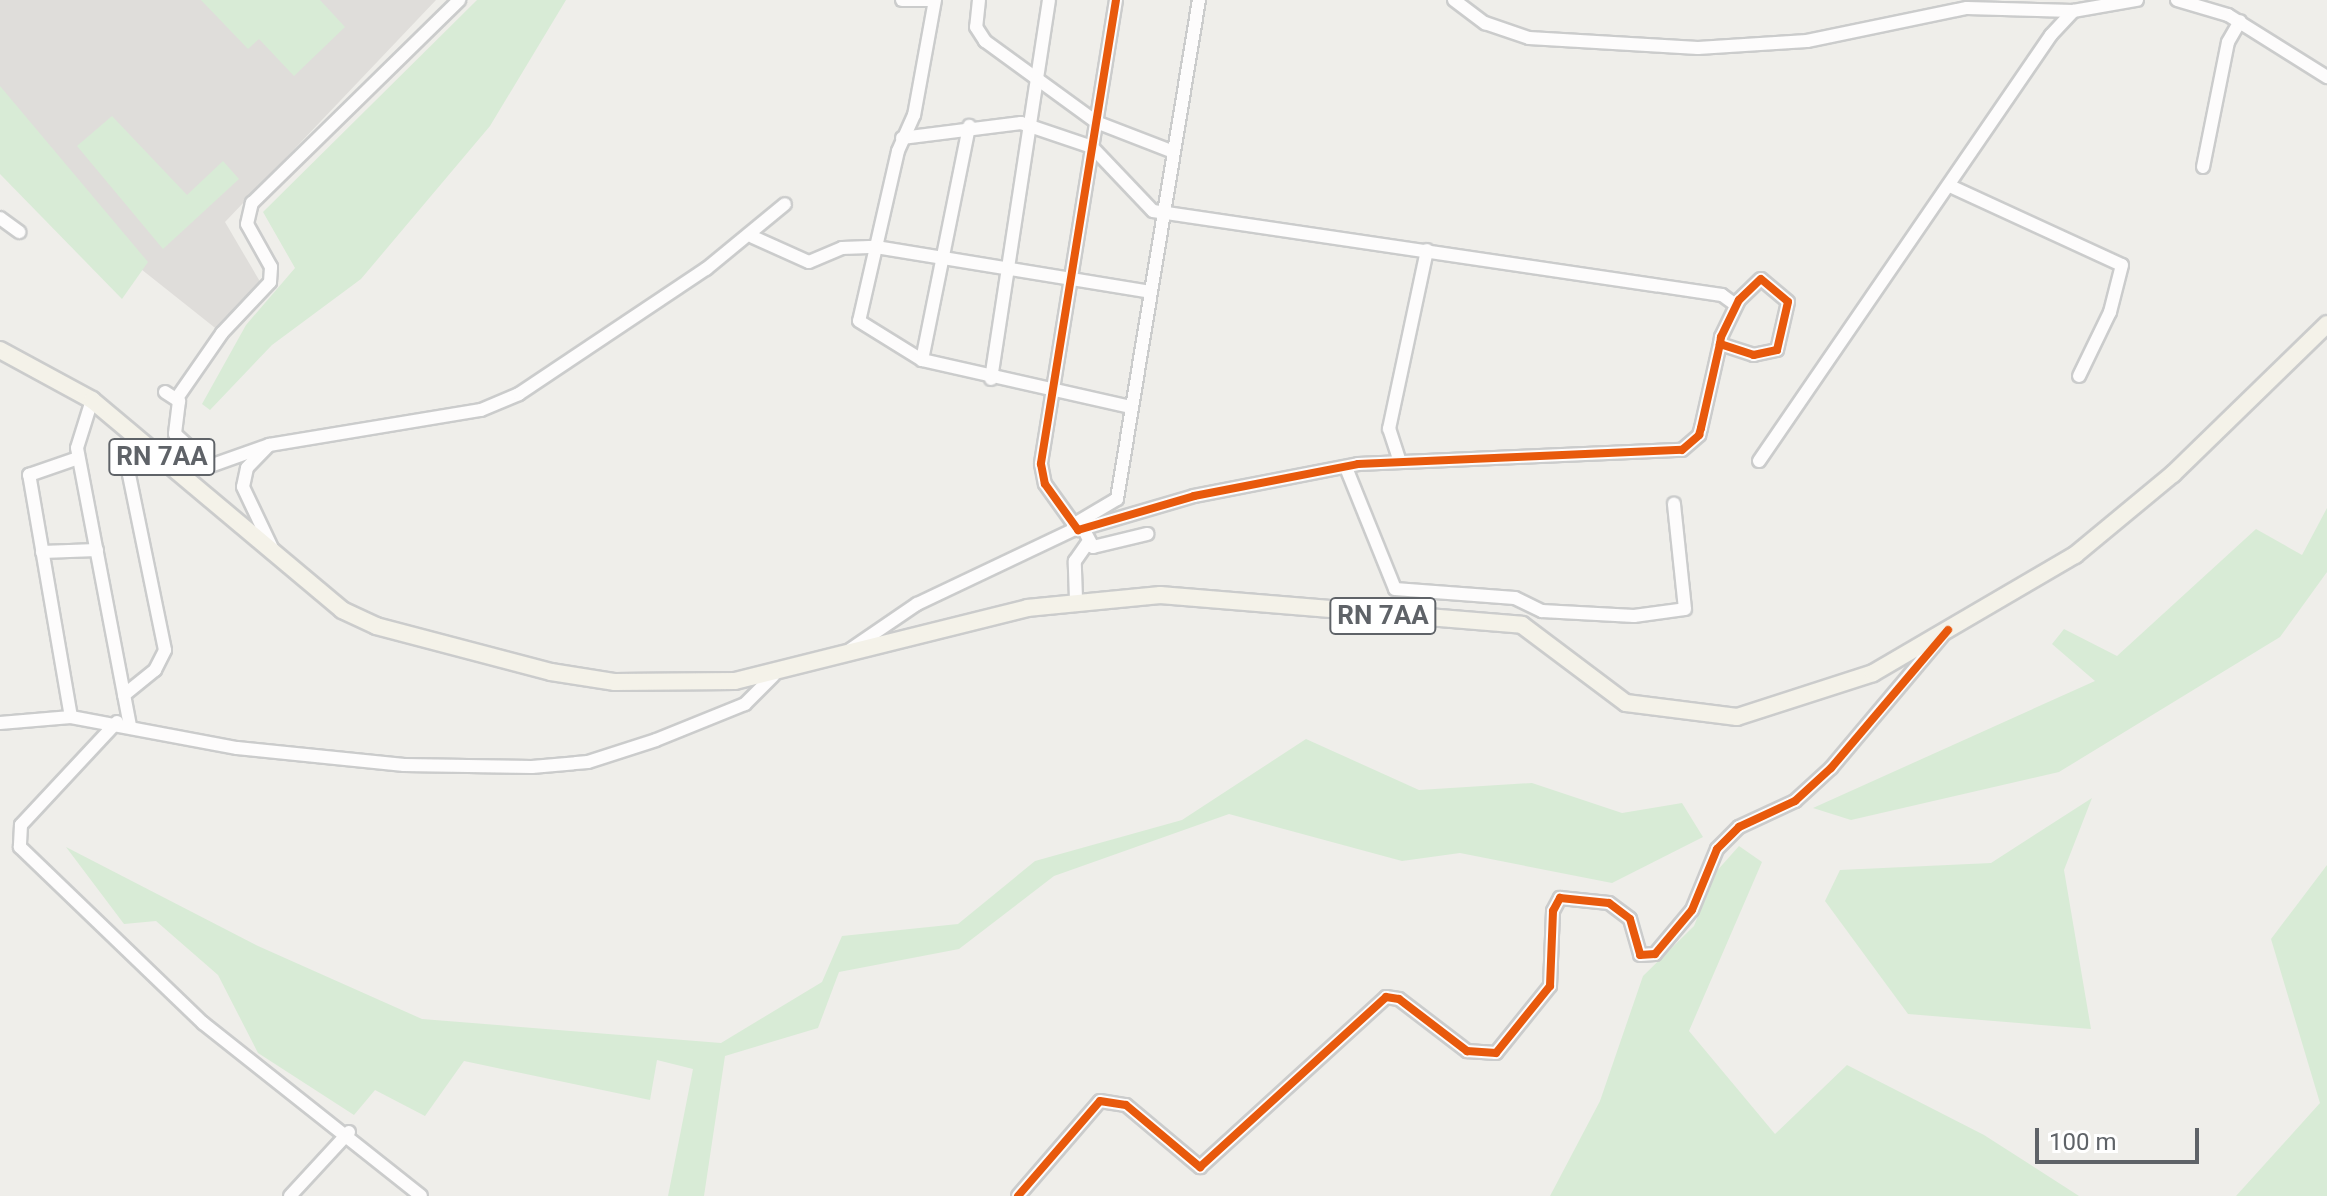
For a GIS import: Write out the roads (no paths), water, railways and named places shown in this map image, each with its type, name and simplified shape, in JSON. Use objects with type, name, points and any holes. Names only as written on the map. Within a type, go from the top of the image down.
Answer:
[{"type":"main road","points":[[1522,625],[1626,703],[1737,717],[1860,678],[2075,555],[2140,503],[2327,324]]},
{"type":"main road","name":"RN 7AA","points":[[0,350],[92,400],[342,610],[376,626],[551,672],[670,683],[773,676],[848,651],[1076,599],[1305,602],[1522,625]]},
{"type":"street","points":[[459,0],[252,203],[247,224],[271,267],[270,282],[222,333],[171,395],[175,434],[202,464],[269,445],[467,414],[507,400],[753,237],[785,204]]},
{"type":"street","points":[[902,0],[934,0],[914,115],[902,138],[857,317],[922,360],[1052,393],[1131,407]]},
{"type":"street","points":[[979,0],[981,36],[1096,122],[1171,151]]},
{"type":"street","points":[[991,379],[1049,0]]},
{"type":"street","points":[[1116,0],[1041,475],[1080,532],[1126,544],[1147,534]]},
{"type":"street","points":[[1076,599],[1075,561],[1080,532],[1117,499],[1171,151],[1199,0]]},
{"type":"street","points":[[1454,0],[1485,23],[1529,38],[1683,47],[1791,43],[1967,8],[2073,11],[2137,0]]},
{"type":"street","points":[[2177,0],[2240,21],[2327,77]]},
{"type":"street","points":[[1759,461],[1794,418],[1913,228],[1950,186],[1996,107],[2073,11]]},
{"type":"street","points":[[2203,167],[2228,42],[2240,21]]},
{"type":"street","points":[[902,138],[1002,120],[1092,147],[1143,206],[1161,213],[1722,295],[1736,305]]},
{"type":"street","points":[[922,360],[969,126]]},
{"type":"street","points":[[1950,186],[2122,265],[2107,320],[2079,376]]},
{"type":"street","points":[[0,218],[19,232]]},
{"type":"street","points":[[753,237],[809,262],[842,248],[876,247],[1150,292]]},
{"type":"street","points":[[1399,459],[1389,429],[1427,250]]},
{"type":"street","points":[[848,651],[917,604],[1080,532],[1208,492],[1399,459],[1682,450],[1699,435],[1720,344],[1736,305],[1764,280],[1789,305],[1783,343],[1760,356],[1720,344]]},
{"type":"street","points":[[92,400],[75,435],[124,695],[124,724],[21,825],[16,839],[203,1023],[349,1132],[421,1196]]},
{"type":"street","points":[[124,695],[155,670],[165,650],[129,474],[132,432]]},
{"type":"street","points":[[269,445],[247,468],[243,487],[275,554]]},
{"type":"street","points":[[71,717],[29,475],[78,458]]},
{"type":"street","points":[[1347,470],[1359,486],[1393,587],[1515,598],[1529,607],[1634,616],[1685,609],[1674,504]]},
{"type":"street","points":[[42,552],[97,550]]},
{"type":"street","points":[[1522,625],[1529,607]]},
{"type":"street","points":[[1018,1196],[1100,1101],[1126,1105],[1200,1167],[1386,997],[1399,999],[1467,1051],[1496,1053],[1550,986],[1553,911],[1560,898],[1609,903],[1630,919],[1640,955],[1655,954],[1692,910],[1717,849],[1739,827],[1795,801],[1831,768],[1948,630]]},
{"type":"street","points":[[0,723],[71,717],[124,724],[237,748],[358,761],[532,767],[588,762],[656,740],[745,704],[773,676]]},
{"type":"street","points":[[290,1196],[349,1132]]}]
